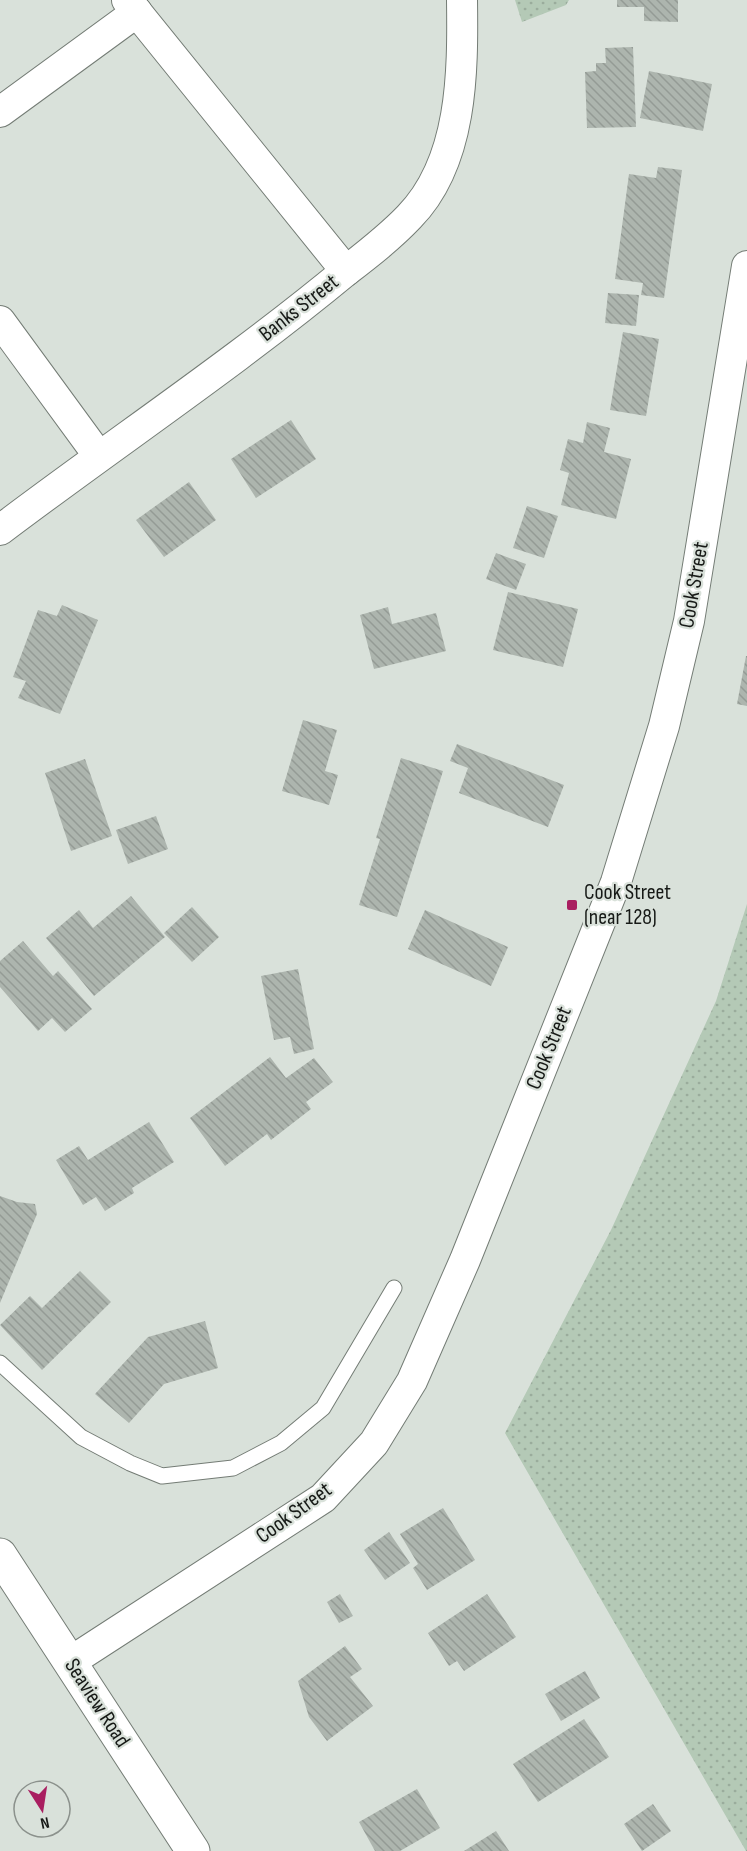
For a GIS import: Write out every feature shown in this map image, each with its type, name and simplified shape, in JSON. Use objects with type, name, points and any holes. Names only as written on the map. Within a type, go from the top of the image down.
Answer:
[{"type":"street","points":[[346,271],[410,216],[430,190],[450,144],[459,93],[462,0]]},
{"type":"street","points":[[0,112],[132,6]]},
{"type":"street","name":"Banks Street","points":[[0,530],[98,455],[291,317],[346,271],[132,6]]},
{"type":"street","name":"Cook Street","points":[[70,1662],[323,1498],[374,1443],[412,1381],[465,1260],[615,882],[664,726],[689,621],[747,266]]},
{"type":"street","points":[[0,321],[98,455]]},
{"type":"street","name":"Seaview Road","points":[[0,1555],[194,1851]]},
{"type":"lane","points":[[0,1362],[81,1437],[130,1463],[162,1476],[233,1468],[281,1443],[323,1408],[394,1288]]},
{"type":"green space","points":[[515,0],[569,0],[566,5],[522,22]]},
{"type":"green space","points":[[747,904],[746,1851],[505,1433],[611,1230],[716,1001]]},
{"type":"building","points":[[617,0],[678,0],[678,22],[644,21],[644,7],[617,7]]},
{"type":"building","points":[[633,47],[636,127],[587,128],[585,72],[596,71],[596,63],[606,63],[605,48]]},
{"type":"building","points":[[649,71],[712,84],[703,131],[640,118]]},
{"type":"building","points":[[658,167],[682,170],[664,298],[641,295],[643,283],[615,279],[629,174],[656,178]]},
{"type":"building","points":[[608,293],[639,295],[636,326],[605,323]]},
{"type":"building","points":[[623,332],[659,339],[646,416],[610,410]]},
{"type":"building","points":[[291,420],[316,459],[256,498],[231,459]]},
{"type":"building","points":[[587,422],[610,428],[604,452],[631,459],[616,519],[561,505],[569,473],[560,470],[568,439],[583,443]]},
{"type":"building","points":[[189,482],[216,520],[164,557],[136,520]]},
{"type":"building","points":[[527,506],[558,516],[544,558],[513,548]]},
{"type":"building","points":[[496,553],[526,564],[516,590],[486,579]]},
{"type":"building","points":[[508,592],[578,609],[563,667],[493,650]]},
{"type":"building","points":[[62,605],[98,620],[60,714],[18,698],[26,681],[13,677],[38,610],[57,616]]},
{"type":"building","points":[[388,607],[392,624],[436,613],[446,651],[374,669],[360,615]]},
{"type":"building","points":[[747,656],[747,706],[737,704]]},
{"type":"building","points":[[303,720],[337,730],[325,771],[338,775],[329,805],[282,791]]},
{"type":"building","points":[[457,744],[564,785],[548,827],[459,793],[468,768],[450,761]]},
{"type":"building","points":[[401,758],[443,771],[397,917],[359,905],[380,839],[376,838]]},
{"type":"building","points":[[85,759],[112,836],[71,851],[45,773]]},
{"type":"building","points":[[156,816],[168,849],[128,864],[116,830]]},
{"type":"building","points":[[131,896],[165,937],[94,996],[46,938],[79,910],[93,928]]},
{"type":"building","points":[[192,907],[219,937],[192,962],[164,933]]},
{"type":"building","points":[[425,910],[508,947],[491,986],[408,949]]},
{"type":"building","points":[[23,941],[53,976],[58,971],[92,1009],[65,1032],[52,1018],[38,1031],[0,987],[0,961]]},
{"type":"building","points":[[298,969],[314,1049],[294,1054],[290,1037],[274,1040],[261,976]]},
{"type":"building","points":[[270,1057],[286,1078],[314,1058],[333,1082],[306,1102],[311,1109],[271,1140],[267,1134],[225,1166],[190,1118]]},
{"type":"building","points":[[149,1122],[174,1162],[132,1188],[134,1193],[105,1211],[96,1197],[83,1205],[56,1160],[79,1146],[88,1160]]},
{"type":"building","points":[[0,1196],[17,1202],[35,1204],[37,1214],[0,1303]]},
{"type":"building","points":[[80,1271],[111,1302],[42,1370],[0,1325],[30,1296],[42,1308]]},
{"type":"building","points":[[205,1321],[218,1368],[164,1384],[129,1423],[95,1394],[148,1337]]},
{"type":"building","points":[[443,1508],[475,1560],[427,1590],[413,1568],[418,1564],[400,1534]]},
{"type":"building","points":[[389,1532],[410,1563],[385,1580],[364,1550]]},
{"type":"building","points":[[340,1594],[353,1616],[339,1623],[327,1602]]},
{"type":"building","points":[[487,1594],[516,1637],[464,1671],[457,1661],[449,1666],[428,1633]]},
{"type":"building","points":[[345,1646],[362,1669],[350,1677],[373,1706],[327,1741],[309,1717],[298,1681]]},
{"type":"building","points":[[585,1671],[600,1698],[561,1721],[545,1694]]},
{"type":"building","points":[[584,1719],[609,1757],[538,1802],[513,1764]]},
{"type":"building","points":[[417,1789],[440,1828],[400,1851],[375,1851],[359,1822]]},
{"type":"building","points":[[653,1804],[671,1831],[642,1851],[624,1824]]},
{"type":"building","points":[[496,1831],[509,1851],[464,1851]]},
{"type":"place","name":"Cook Street (near 128)","points":[[572,905]]}]
